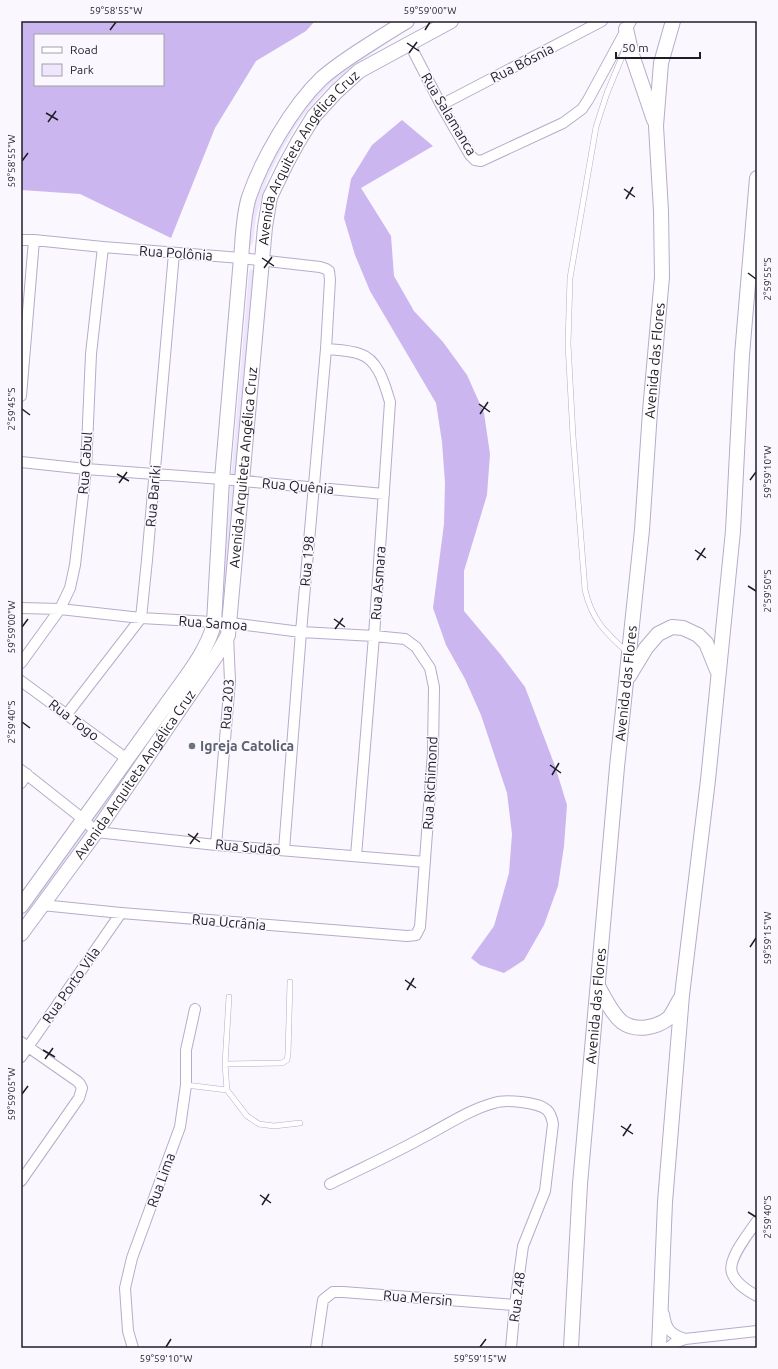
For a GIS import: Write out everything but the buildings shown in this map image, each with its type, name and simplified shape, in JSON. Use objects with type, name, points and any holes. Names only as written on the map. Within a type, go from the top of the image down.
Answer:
[{"type":"main road","name":"Avenida Arquiteta Angélica Cruz","points":[[21,906],[128,759],[208,643],[214,623],[222,479],[241,258],[249,198],[268,155],[296,106],[321,79],[338,65],[387,32],[407,21]]},
{"type":"main road","name":"Avenida Arquiteta Angélica Cruz","points":[[21,934],[96,832],[218,653],[229,629],[265,227],[270,197],[298,142],[314,116],[336,92],[359,71],[451,21]]},
{"type":"main road","name":"Avenida das Flores","points":[[571,1348],[580,1184],[617,767],[642,530],[650,411],[662,278],[656,126],[661,63],[673,21]]},
{"type":"main road","points":[[628,30],[656,126]]},
{"type":"main road","points":[[659,1348],[666,1202],[682,995],[708,780],[733,531],[742,355],[757,178]]},
{"type":"main road","points":[[626,681],[646,648],[658,634],[672,627],[683,628],[698,635],[706,643],[718,675]]},
{"type":"main road","points":[[598,986],[611,1008],[622,1022],[639,1028],[654,1026],[669,1017],[682,995]]},
{"type":"street","name":"Rua Bósnia","points":[[441,105],[602,21]]},
{"type":"street","name":"Rua Salamanca","points":[[409,43],[441,105],[470,154],[476,160],[481,161],[563,123],[582,109],[628,30]]},
{"type":"street","name":"Rua Polônia","points":[[21,240],[262,260],[320,267],[329,271]]},
{"type":"street","points":[[21,396],[34,240]]},
{"type":"street","name":"Rua Cabul","points":[[21,663],[60,609],[70,588],[75,565],[86,469],[91,354],[103,247]]},
{"type":"street","name":"Rua Bariki","points":[[141,618],[174,253]]},
{"type":"street","name":"Rua 198","points":[[284,850],[301,632],[326,349],[330,280],[329,271]]},
{"type":"street","name":"Rua Asmara","points":[[326,349],[352,351],[362,354],[374,364],[384,382],[390,402],[374,636],[356,856]]},
{"type":"street","name":"Rua Quênia","points":[[21,462],[86,469],[222,479],[384,494]]},
{"type":"street","name":"Rua Samoa","points":[[21,608],[60,609],[141,618],[214,623],[229,629],[374,636],[405,639]]},
{"type":"street","points":[[67,714],[141,618]]},
{"type":"street","name":"Rua 203","points":[[216,845],[230,681],[229,629]]},
{"type":"street","name":"Rua Richimond","points":[[405,639],[416,647],[423,656],[430,668],[434,687],[433,752],[420,927],[416,935]]},
{"type":"street","name":"Rua Togo","points":[[21,681],[128,759]]},
{"type":"street","points":[[21,783],[24,772],[83,819],[96,832]]},
{"type":"street","name":"Rua Sudão","points":[[96,832],[216,845],[425,862]]},
{"type":"street","name":"Rua Ucrânia","points":[[42,905],[121,913],[407,936],[416,935]]},
{"type":"street","name":"Rua Porto Vila","points":[[21,1057],[24,1045],[121,913]]},
{"type":"street","name":"Rua Lima","points":[[133,1348],[128,1331],[125,1288],[132,1258],[180,1127],[186,1084],[186,1050],[195,1009]]},
{"type":"street","points":[[21,1181],[79,1098],[82,1088],[77,1081],[24,1045]]},
{"type":"street","name":"Rua 248","points":[[330,1184],[476,1110],[495,1102],[516,1102],[538,1105],[546,1109],[551,1116],[553,1124],[545,1191],[523,1246],[511,1348]]},
{"type":"street","points":[[757,1221],[731,1265],[732,1274],[737,1281],[743,1288],[757,1296]]},
{"type":"street","name":"Rua Mersin","points":[[316,1348],[323,1300],[333,1292],[515,1306]]},
{"type":"street","points":[[662,1293],[665,1320],[668,1329],[674,1336],[685,1339]]},
{"type":"street","points":[[668,1348],[674,1343],[685,1339],[757,1331]]},
{"type":"lane","points":[[628,30],[596,127],[570,278],[568,344],[573,436],[585,590],[588,604],[601,626],[629,654]]},
{"type":"lane","points":[[225,1064],[282,1063],[287,1060],[290,982]]},
{"type":"lane","points":[[229,998],[225,1064],[227,1090],[247,1116],[259,1124],[274,1126],[300,1124]]},
{"type":"lane","points":[[186,1084],[227,1090]]},
{"type":"green space","points":[[389,39],[387,43],[349,69],[327,88],[309,108],[294,129],[267,180],[256,217],[253,242],[249,249],[247,248],[250,222],[259,186],[281,139],[303,106],[329,79]]},
{"type":"green space","points":[[251,269],[254,270],[254,272],[225,604],[223,609],[220,607],[249,272]]},
{"type":"green space","points":[[217,642],[21,930],[21,919]]},
{"type":"shaded area","points":[[21,21],[315,21],[306,31],[256,61],[215,128],[171,238],[80,194],[21,190]]},
{"type":"shaded area","points":[[402,120],[433,146],[361,188],[391,236],[394,276],[414,311],[443,342],[467,375],[484,413],[490,454],[487,495],[464,571],[464,611],[501,655],[525,687],[555,766],[567,805],[564,846],[558,886],[544,925],[524,960],[504,973],[480,965],[471,958],[494,926],[509,873],[512,834],[507,793],[481,715],[465,679],[446,645],[433,608],[444,524],[445,483],[442,442],[436,403],[370,291],[355,255],[344,218],[351,179],[372,145]]},
{"type":"place","name":"Igreja Catolica","points":[[192,746]]}]
